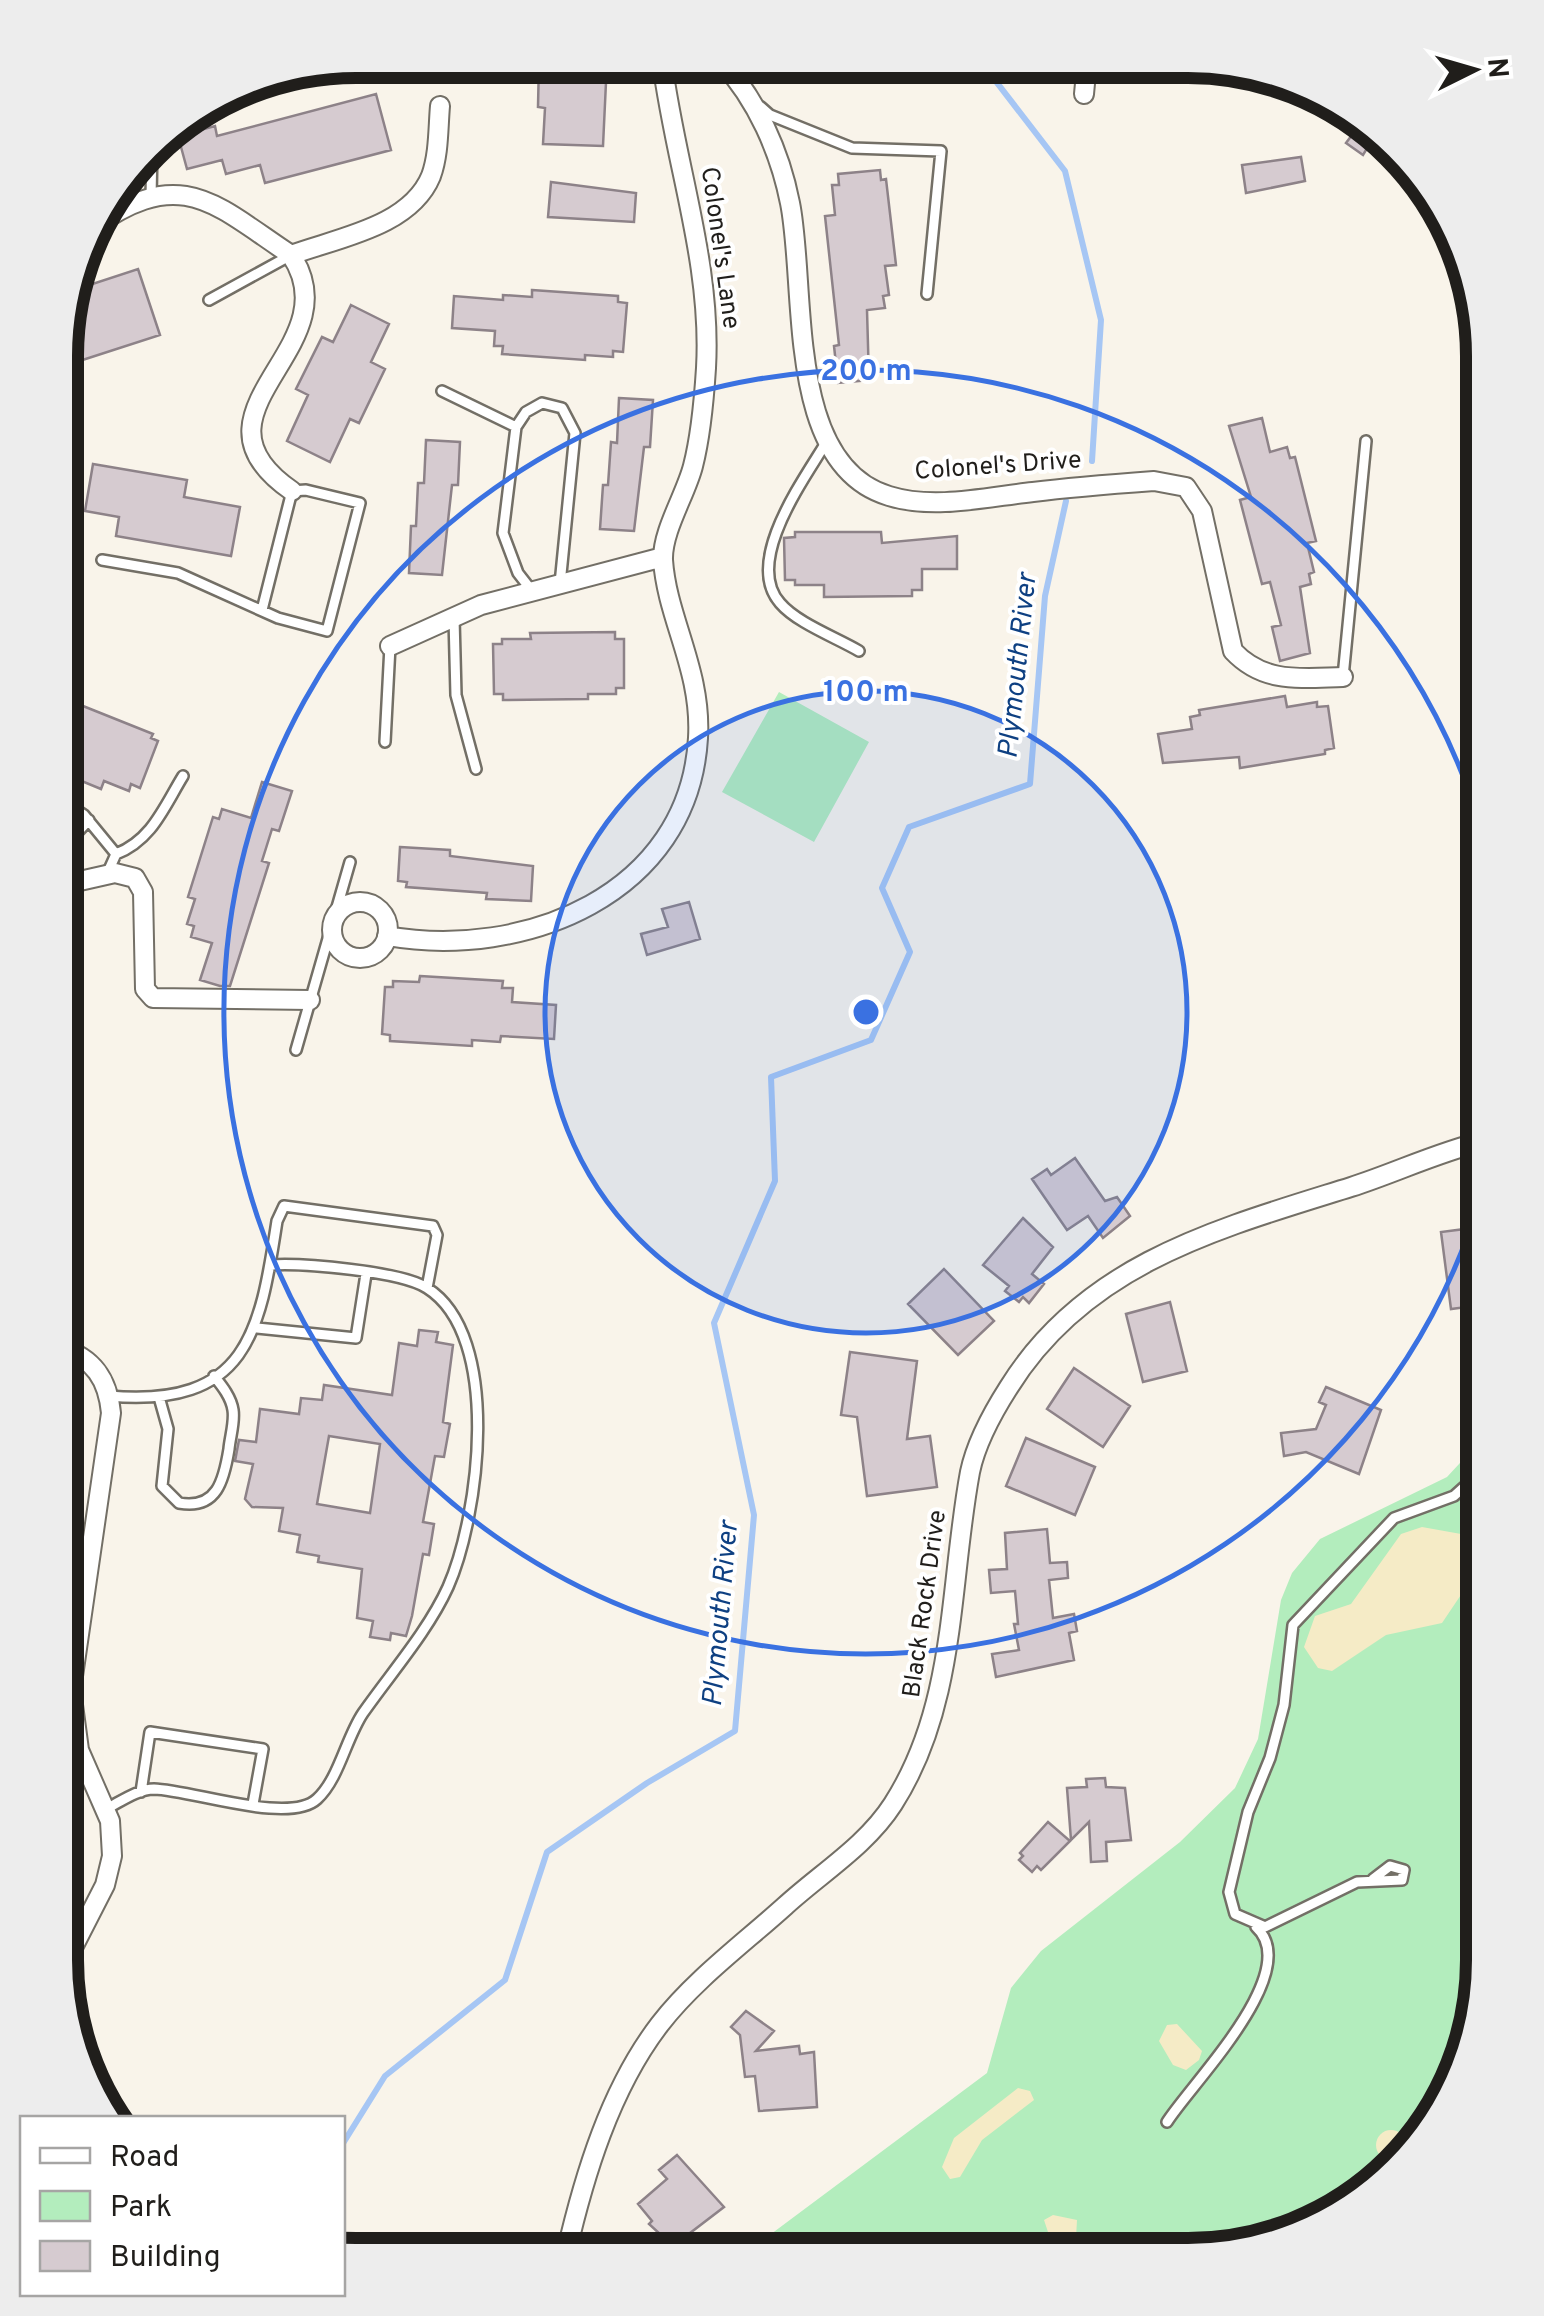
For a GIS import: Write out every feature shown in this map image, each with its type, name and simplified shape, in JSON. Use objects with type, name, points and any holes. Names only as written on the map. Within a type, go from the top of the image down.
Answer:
[{"type":"street","name":"Colonel's Lane","points":[[663,557],[694,464],[707,343],[703,281],[665,77]]},
{"type":"street","name":"Colonel's Drive","points":[[733,77],[773,146],[790,202],[810,390],[827,441],[867,488],[912,500],[964,500],[1154,481],[1186,487],[1202,510],[1233,651],[1245,664],[1271,676],[1343,676]]},
{"type":"street","points":[[1084,94],[1086,77]]},
{"type":"street","points":[[291,255],[388,220],[407,207],[430,179],[440,106]]},
{"type":"street","points":[[119,210],[178,194],[203,197],[291,255],[308,296],[305,321],[267,380],[252,426],[256,449],[267,470],[292,491]]},
{"type":"street","points":[[387,936],[474,941],[546,926],[616,889],[662,841],[688,788],[698,739],[691,665],[663,557],[454,615],[390,646]]},
{"type":"street","points":[[78,881],[107,874],[130,875],[143,892],[145,981],[149,996],[310,1000]]},
{"type":"street","points":[[368,902],[384,914],[387,936],[372,956],[354,958],[333,940],[332,922],[342,907],[368,902]]},
{"type":"street","name":"Black Rock Drive","points":[[570,2238],[579,2198],[606,2126],[626,2079],[660,2024],[776,1913],[855,1848],[890,1808],[917,1762],[940,1700],[971,1468],[994,1410],[1046,1338],[1096,1291],[1160,1252],[1235,1221],[1466,1147]]},
{"type":"street","points":[[78,1357],[94,1366],[109,1396],[110,1433],[78,1644]]},
{"type":"street","points":[[78,1737],[113,1838],[110,1871],[78,1936]]},
{"type":"lane","points":[[747,95],[770,114],[852,148],[941,151],[927,294]]},
{"type":"lane","points":[[152,167],[152,199]]},
{"type":"lane","points":[[209,300],[291,255]]},
{"type":"lane","points":[[442,391],[516,428]]},
{"type":"lane","points":[[532,591],[518,573],[503,533],[516,428],[533,406],[552,404],[571,419],[575,434],[560,584]]},
{"type":"lane","points":[[827,441],[779,522],[769,572],[773,594],[782,606],[859,651]]},
{"type":"lane","points":[[1343,676],[1366,442]]},
{"type":"lane","points":[[102,560],[178,573],[262,610],[326,630],[360,503],[306,490],[292,491],[262,610]]},
{"type":"lane","points":[[454,615],[456,695],[476,769]]},
{"type":"lane","points":[[385,742],[390,646]]},
{"type":"lane","points":[[107,874],[116,854],[147,835],[182,776]]},
{"type":"lane","points":[[78,811],[90,820],[116,854]]},
{"type":"lane","points":[[78,832],[90,820]]},
{"type":"lane","points":[[296,1050],[350,862]]},
{"type":"lane","points":[[109,1396],[159,1398],[214,1376],[245,1348],[257,1328],[277,1221],[284,1206],[293,1204],[434,1226],[437,1235],[428,1288]]},
{"type":"lane","points":[[106,1809],[151,1788],[295,1810],[319,1798],[352,1730],[446,1591],[460,1555],[482,1428],[462,1327],[428,1288],[408,1280],[296,1264],[270,1265]]},
{"type":"lane","points":[[257,1328],[356,1338],[366,1274]]},
{"type":"lane","points":[[159,1398],[168,1428],[162,1486],[179,1504],[203,1504],[215,1496],[224,1478],[234,1417],[228,1396],[214,1376]]},
{"type":"lane","points":[[1167,2122],[1181,2098],[1212,2067],[1259,1994],[1268,1955],[1264,1934],[1235,1914],[1230,1892],[1248,1812],[1270,1758],[1284,1705],[1293,1625],[1394,1518],[1454,1496],[1466,1485]]},
{"type":"lane","points":[[141,1792],[150,1732],[263,1749],[253,1804]]},
{"type":"lane","points":[[1256,1926],[1280,1924],[1357,1882],[1387,1872]]},
{"type":"green space","points":[[779,692],[869,742],[814,842],[722,792]]},
{"type":"green space","points":[[1466,1456],[1466,1979],[1452,2050],[1438,2084],[1409,2130],[1385,2157],[1328,2201],[1278,2224],[1225,2236],[766,2238],[987,2073],[1011,1988],[1041,1951],[1180,1842],[1235,1788],[1258,1739],[1281,1600],[1292,1573],[1320,1539],[1447,1477]]},
{"type":"sand","points":[[1422,1527],[1466,1538],[1466,1587],[1442,1623],[1386,1635],[1332,1671],[1318,1668],[1304,1647],[1315,1616],[1351,1604],[1401,1534]]},
{"type":"sand","points":[[1177,2024],[1202,2051],[1199,2060],[1186,2070],[1173,2065],[1159,2041],[1167,2025]]},
{"type":"sand","points":[[1018,2088],[1030,2091],[1034,2100],[982,2140],[960,2177],[950,2179],[942,2167],[954,2138]]},
{"type":"sand","points":[[1391,2130],[1402,2134],[1385,2157],[1380,2156],[1376,2145],[1380,2134]]},
{"type":"sand","points":[[1053,2215],[1077,2220],[1076,2238],[1049,2235],[1044,2220]]},
{"type":"sand","points":[[1214,2231],[1223,2236],[1204,2237]]},
{"type":"building","points":[[539,77],[606,77],[603,146],[543,144],[545,108],[538,107]]},
{"type":"building","points":[[376,94],[391,150],[265,183],[260,165],[226,174],[222,160],[187,169],[179,141],[189,133],[215,126],[217,136]]},
{"type":"building","points":[[1354,132],[1369,145],[1363,155],[1346,143]]},
{"type":"building","points":[[1301,157],[1305,181],[1246,193],[1242,165]]},
{"type":"building","points":[[880,170],[881,180],[886,179],[896,265],[885,266],[889,295],[883,296],[885,308],[867,310],[869,380],[838,383],[834,346],[839,345],[825,216],[835,215],[832,185],[839,185],[838,174]]},
{"type":"building","points":[[551,182],[636,193],[634,222],[548,217]]},
{"type":"building","points":[[138,269],[160,335],[78,361],[86,286]]},
{"type":"building","points":[[532,290],[618,296],[618,302],[627,303],[623,352],[613,351],[613,357],[585,355],[585,360],[502,354],[503,346],[494,346],[495,331],[452,328],[454,296],[503,300],[503,295],[532,297]]},
{"type":"building","points":[[351,305],[389,324],[371,362],[385,369],[359,423],[350,419],[330,462],[287,441],[308,395],[296,389],[322,337],[333,342]]},
{"type":"building","points":[[619,398],[653,400],[650,447],[644,447],[634,531],[600,529],[611,442],[617,443]]},
{"type":"building","points":[[1262,418],[1270,452],[1287,447],[1290,458],[1295,457],[1316,541],[1307,543],[1314,572],[1309,574],[1311,584],[1300,587],[1310,653],[1280,661],[1272,627],[1281,625],[1270,582],[1262,584],[1240,500],[1251,497],[1229,426]]},
{"type":"building","points":[[426,440],[460,442],[458,485],[452,485],[442,575],[409,573],[411,526],[416,526],[418,483],[424,483]]},
{"type":"building","points":[[93,464],[187,480],[184,497],[240,507],[231,556],[116,536],[119,517],[85,511]]},
{"type":"building","points":[[795,532],[881,532],[882,543],[957,536],[957,569],[922,569],[922,590],[912,590],[912,596],[824,597],[824,585],[795,585],[795,580],[785,580],[784,538],[795,537]]},
{"type":"building","points":[[615,632],[615,639],[624,639],[624,688],[616,688],[616,694],[588,694],[588,699],[503,700],[503,694],[494,694],[493,644],[502,644],[502,639],[531,639],[530,633]]},
{"type":"building","points":[[1285,696],[1287,707],[1317,702],[1317,707],[1328,706],[1334,748],[1325,750],[1325,754],[1240,768],[1239,757],[1163,763],[1158,734],[1192,729],[1190,717],[1200,715],[1199,710]]},
{"type":"building","points":[[78,704],[153,734],[151,738],[158,741],[140,788],[131,784],[129,791],[104,781],[101,789],[78,780]]},
{"type":"building","points":[[262,782],[292,791],[279,831],[272,829],[262,861],[269,863],[230,986],[220,986],[200,980],[212,943],[191,937],[194,926],[187,924],[195,899],[188,897],[213,817],[219,819],[222,809],[251,818]]},
{"type":"building","points":[[400,847],[450,850],[450,856],[533,866],[531,901],[486,899],[487,893],[406,887],[407,882],[398,881]]},
{"type":"building","points":[[689,902],[700,939],[647,955],[641,934],[668,927],[662,909]]},
{"type":"building","points":[[420,976],[503,981],[502,988],[513,988],[512,1002],[556,1005],[554,1039],[501,1036],[500,1042],[472,1040],[472,1046],[390,1041],[390,1035],[382,1034],[385,987],[393,987],[393,981],[419,982]]},
{"type":"building","points":[[1075,1158],[1105,1201],[1117,1197],[1130,1216],[1103,1238],[1088,1216],[1067,1230],[1032,1179],[1047,1169],[1051,1175]]},
{"type":"building","points":[[1023,1218],[1053,1247],[1032,1274],[1044,1284],[1029,1303],[1023,1297],[1019,1302],[1005,1291],[1009,1286],[983,1265]]},
{"type":"building","points":[[1465,1229],[1466,1307],[1451,1309],[1441,1232]]},
{"type":"building","points":[[944,1269],[994,1321],[958,1355],[908,1304]]},
{"type":"building","points":[[1170,1302],[1187,1371],[1143,1382],[1126,1314]]},
{"type":"building","points":[[419,1330],[438,1332],[436,1342],[453,1345],[443,1422],[450,1424],[444,1457],[435,1456],[423,1522],[434,1524],[429,1555],[423,1554],[406,1636],[391,1633],[390,1640],[370,1637],[373,1621],[357,1618],[362,1569],[318,1562],[319,1556],[297,1552],[300,1535],[279,1531],[283,1508],[252,1507],[245,1499],[253,1464],[235,1461],[239,1440],[256,1442],[260,1409],[299,1414],[301,1398],[322,1400],[324,1385],[392,1395],[399,1343],[417,1346]],"holes":[[[329,1436],[380,1444],[370,1513],[317,1504]]]},
{"type":"building","points":[[850,1352],[917,1361],[907,1439],[930,1436],[937,1487],[867,1496],[857,1417],[841,1415]]},
{"type":"building","points":[[1074,1368],[1130,1406],[1103,1447],[1047,1409]]},
{"type":"building","points":[[1326,1387],[1381,1410],[1359,1474],[1306,1452],[1284,1456],[1281,1433],[1316,1429],[1326,1405],[1319,1402]]},
{"type":"building","points":[[1026,1438],[1095,1467],[1075,1515],[1006,1486]]},
{"type":"building","points":[[1047,1529],[1050,1563],[1067,1562],[1068,1578],[1049,1580],[1053,1618],[1074,1614],[1077,1631],[1069,1633],[1074,1660],[996,1677],[992,1654],[1019,1650],[1014,1624],[1018,1624],[1015,1591],[991,1593],[989,1570],[1007,1569],[1005,1533]]},
{"type":"building","points":[[1105,1778],[1106,1787],[1125,1788],[1131,1840],[1106,1842],[1107,1861],[1091,1862],[1089,1822],[1071,1840],[1067,1788],[1087,1787],[1086,1779]]},
{"type":"building","points":[[1048,1822],[1070,1841],[1041,1870],[1037,1866],[1032,1872],[1019,1860],[1023,1856],[1020,1853]]},
{"type":"building","points":[[746,2011],[774,2031],[756,2051],[799,2046],[800,2054],[814,2052],[817,2107],[759,2111],[755,2076],[745,2077],[740,2035],[731,2027]]},
{"type":"building","points":[[677,2155],[724,2207],[683,2238],[664,2238],[649,2224],[652,2221],[638,2204],[667,2179],[659,2170]]},
{"type":"waterway","name":"Plymouth River","points":[[993,77],[1065,171],[1101,320],[1092,461]]},
{"type":"waterway","name":"Plymouth River","points":[[345,2140],[385,2076],[505,1980],[547,1852],[647,1783],[735,1731],[754,1515],[714,1323],[775,1181],[771,1077],[871,1040],[910,952],[882,888],[909,827],[1030,784],[1045,596],[1066,501]]}]
